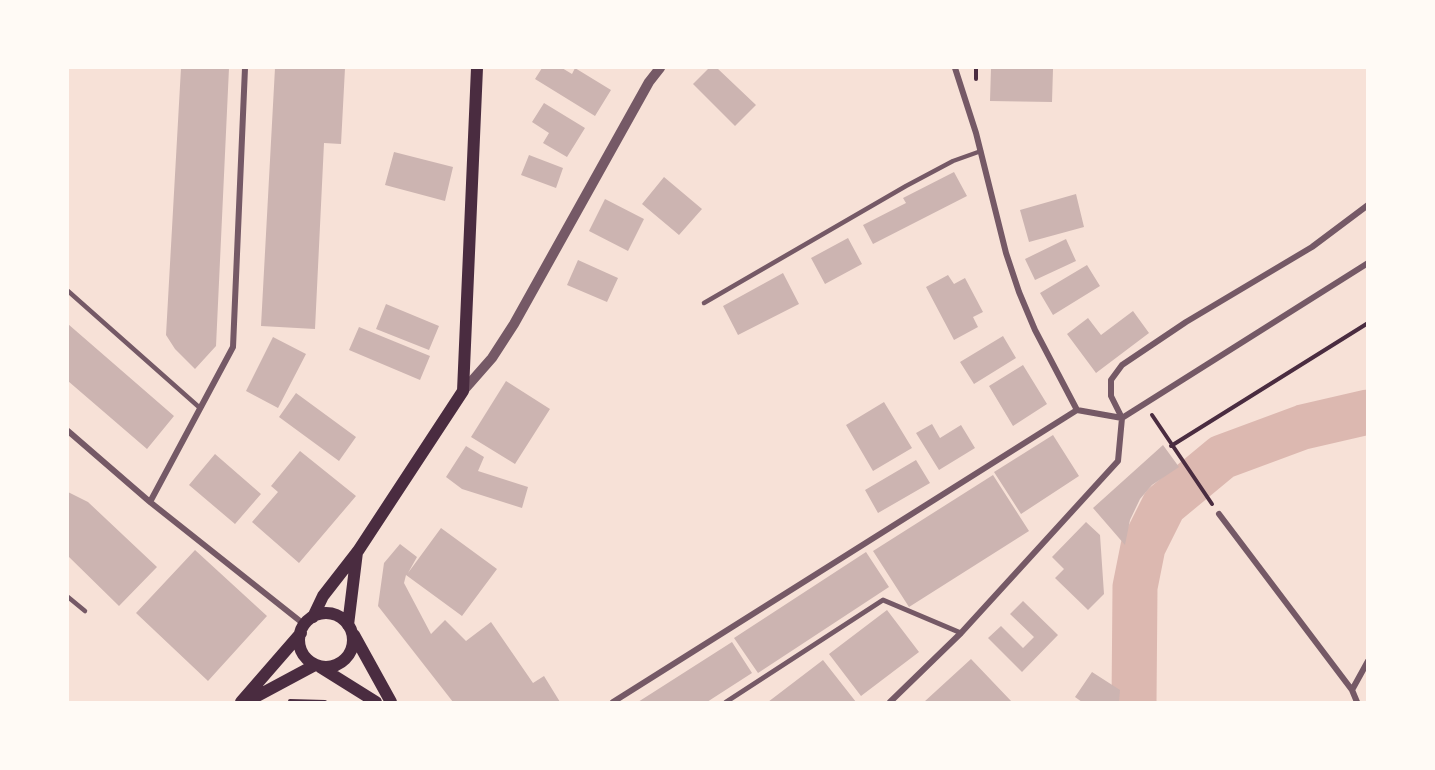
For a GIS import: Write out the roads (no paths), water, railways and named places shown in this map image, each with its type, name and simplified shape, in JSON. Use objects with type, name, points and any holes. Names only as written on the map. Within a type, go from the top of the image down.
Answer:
[{"type":"main road","points":[[241,702],[306,625],[463,391],[477,68]]},
{"type":"main road","points":[[246,702],[317,666],[328,667],[345,660],[351,651],[350,629],[357,551]]},
{"type":"main road","points":[[306,625],[330,614],[339,616],[350,629],[391,702]]},
{"type":"main road","points":[[306,625],[302,651],[317,666],[376,702]]},
{"type":"street","points":[[150,502],[202,410],[233,347],[245,68]]},
{"type":"street","points":[[463,391],[492,358],[514,324],[649,82],[660,68]]},
{"type":"street","points":[[955,68],[981,151],[1006,253],[1019,292],[1035,330],[1077,410]]},
{"type":"street","points":[[890,702],[961,633],[1118,461],[1122,418],[1111,396],[1111,380],[1122,365],[1176,328],[1296,258],[1368,205]]},
{"type":"street","points":[[613,702],[1077,410],[1122,418],[1368,263]]},
{"type":"street","points":[[69,435],[306,625]]},
{"type":"street","points":[[1219,514],[1352,690],[1357,702]]},
{"type":"street","points":[[726,702],[883,600],[961,633]]},
{"type":"street","points":[[1352,690],[1368,661]]},
{"type":"lane","points":[[704,303],[906,186],[952,161],[981,151]]},
{"type":"lane","points":[[68,291],[202,410]]},
{"type":"lane","points":[[68,597],[85,611]]},
{"type":"waterway","points":[[1134,702],[1135,587],[1143,547],[1164,505],[1222,457],[1303,427],[1368,412]]}]
